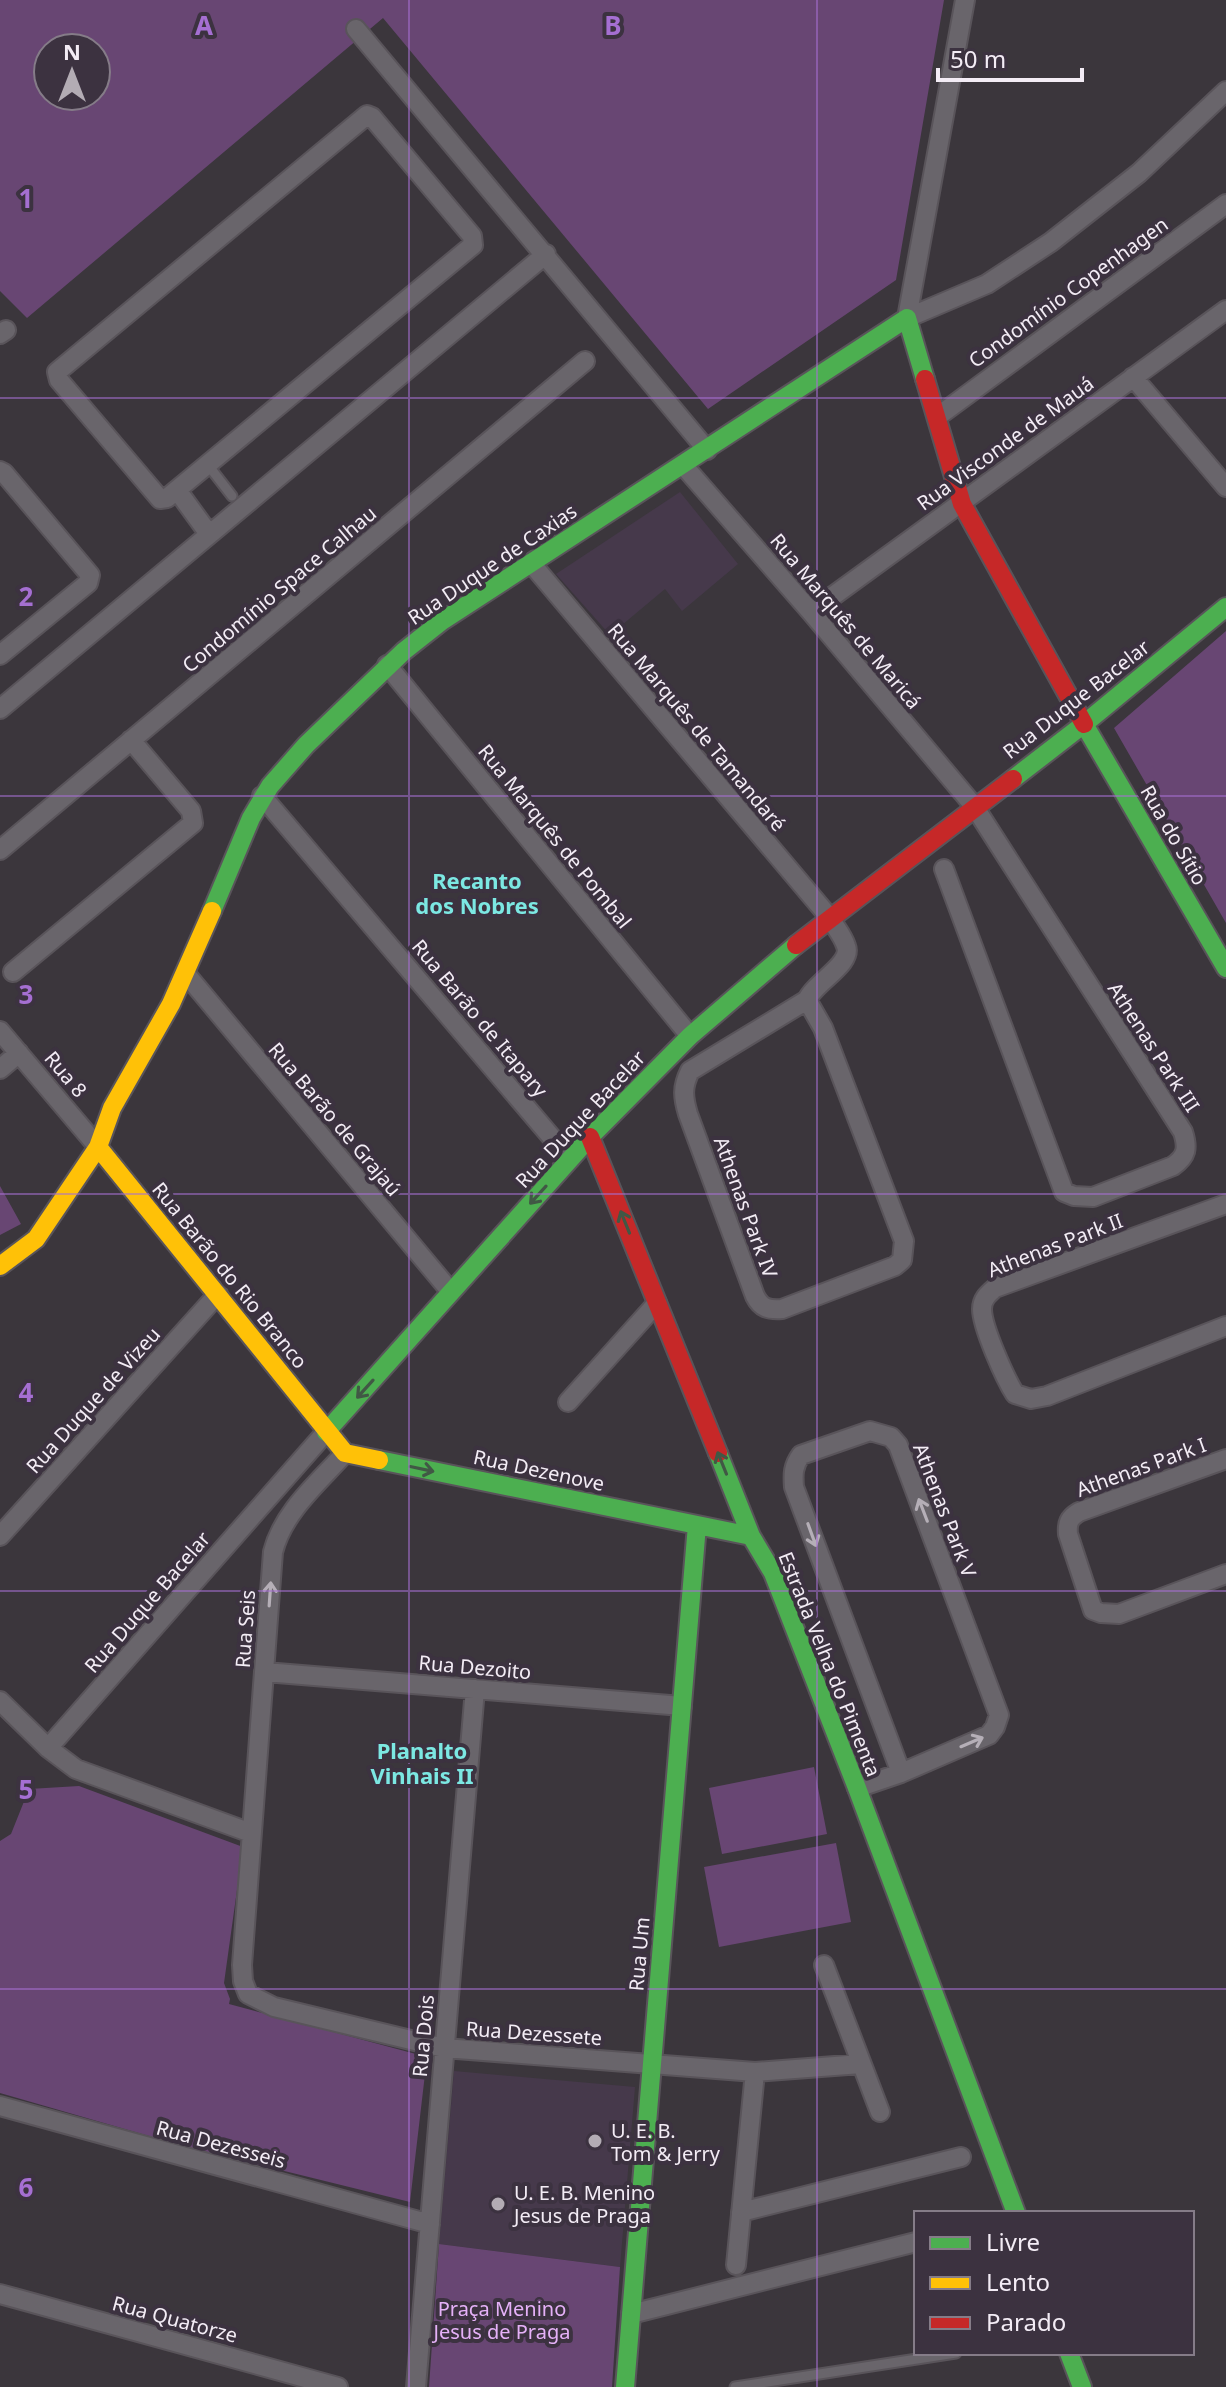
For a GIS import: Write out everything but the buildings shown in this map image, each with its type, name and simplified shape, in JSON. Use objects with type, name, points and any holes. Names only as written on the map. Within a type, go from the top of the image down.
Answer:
[{"type":"main road","name":"Rua do Sítio","points":[[907,318],[962,504],[1084,724],[1226,968]]},
{"type":"main road","name":"Rua Duque de Caxias","points":[[36,1239],[98,1147],[112,1108],[171,1004],[262,796],[300,749],[387,665],[442,621],[907,318]]},
{"type":"main road","name":"Rua Duque Bacelar","points":[[326,1432],[590,1137],[690,1036],[830,918],[1084,724],[1226,607]]},
{"type":"main road","name":"Estrada Velha do Pimenta","points":[[590,1137],[751,1536],[773,1573],[1015,2211]]},
{"type":"main road","name":"Rua Barão do Rio Branco","points":[[98,1147],[326,1432]]},
{"type":"main road","points":[[0,1266],[36,1239]]},
{"type":"main road","points":[[326,1432],[345,1453]]},
{"type":"main road","name":"Rua Dezenove","points":[[345,1453],[751,1536]]},
{"type":"main road","name":"Rua Um","points":[[625,2387],[697,1525]]},
{"type":"main road","points":[[1070,2355],[1082,2387]]},
{"type":"street","points":[[907,318],[965,0]]},
{"type":"street","points":[[356,29],[707,450]]},
{"type":"street","name":"Rua Duque de Caxias","points":[[907,318],[987,284],[1051,242],[1139,173],[1226,91]]},
{"type":"street","points":[[370,115],[472,236],[473,245],[177,490],[167,498],[157,498],[59,380],[57,372],[370,115]]},
{"type":"street","name":"Condomínio Copenhagen","points":[[937,417],[1226,204]]},
{"type":"street","points":[[0,709],[209,534],[236,502],[546,254]]},
{"type":"street","name":"Rua Visconde de Mauá","points":[[811,612],[1226,310]]},
{"type":"street","name":"Condomínio Space Calhau","points":[[0,850],[585,361]]},
{"type":"street","points":[[1133,377],[1226,487]]},
{"type":"street","name":"Rua Marquês de Maricá","points":[[683,465],[974,806]]},
{"type":"street","points":[[0,471],[90,575],[88,583],[0,655]]},
{"type":"street","points":[[177,490],[209,534]]},
{"type":"street","name":"Rua Marquês de Tamandaré","points":[[531,563],[830,918]]},
{"type":"street","name":"Rua Marquês de Pombal","points":[[387,665],[690,1036]]},
{"type":"street","points":[[13,972],[193,823],[191,811],[131,740]]},
{"type":"street","name":"Rua Barão de Itapary","points":[[262,796],[570,1159]]},
{"type":"street","name":"Athenas Park III","points":[[944,869],[1064,1192],[1093,1197],[1173,1166],[1184,1158],[1187,1146],[1183,1132],[974,806]]},
{"type":"street","name":"Athenas Park IV","points":[[807,1000],[823,1028],[905,1249],[902,1260],[895,1266],[782,1309],[770,1310],[760,1305],[755,1296],[688,1114],[683,1084],[690,1071],[807,1000],[811,992],[843,963],[847,947],[830,918]]},
{"type":"street","name":"Rua Barão de Grajaú","points":[[186,974],[451,1292]]},
{"type":"street","name":"Rua 8","points":[[0,1031],[98,1147]]},
{"type":"street","points":[[0,1069],[19,1053]]},
{"type":"street","name":"Athenas Park II","points":[[1226,1204],[995,1288],[986,1296],[982,1307],[984,1322],[1009,1384],[1015,1394],[1031,1399],[1047,1396],[1226,1326]]},
{"type":"street","name":"Rua Duque de Caxias","points":[[0,1277],[36,1239]]},
{"type":"street","name":"Rua Duque de Vizeu","points":[[0,1536],[218,1294]]},
{"type":"street","points":[[568,1402],[657,1303]]},
{"type":"street","name":"Athenas Park V","points":[[857,1788],[901,1773],[989,1735],[999,1715],[898,1445],[891,1437],[870,1431],[801,1455],[793,1473],[794,1487],[901,1773]]},
{"type":"street","name":"Rua Duque Bacelar","points":[[48,1748],[326,1432]]},
{"type":"street","name":"Rua Seis","points":[[251,1833],[273,1552],[277,1535],[286,1518],[345,1453]]},
{"type":"street","name":"Athenas Park I","points":[[1226,1459],[1079,1512],[1067,1524],[1093,1610],[1101,1613],[1119,1614],[1226,1574]]},
{"type":"street","name":"Rua Dezoito","points":[[265,1672],[682,1706]]},
{"type":"street","name":"Rua Dois","points":[[416,2387],[475,1689]]},
{"type":"street","points":[[0,1701],[48,1748],[76,1769],[251,1833]]},
{"type":"street","name":"Rua Dezessete","points":[[251,1833],[243,1981],[248,1994],[274,2007],[444,2048],[755,2072],[861,2064]]},
{"type":"street","points":[[824,1965],[880,2112]]},
{"type":"street","points":[[736,2265],[755,2072]]},
{"type":"street","name":"Rua Dezesseis","points":[[0,2106],[430,2224]]},
{"type":"street","points":[[741,2212],[961,2157]]},
{"type":"street","points":[[631,2314],[914,2243]]},
{"type":"street","name":"Rua Quatorze","points":[[0,2294],[338,2387]]},
{"type":"lane","points":[[208,465],[236,502]]},
{"type":"lane","points":[[735,2387],[943,2355]]},
{"type":"shaded area","points":[[680,492],[738,564],[682,611],[665,589],[610,635],[556,574]]},
{"type":"shaded area","name":"U. E. B. Menino Jesus de Praga","points":[[454,2071],[635,2087],[620,2267],[439,2244]]},
{"type":"green space","points":[[0,0],[944,0],[896,280],[708,409],[383,18],[27,318],[0,291]]},
{"type":"green space","points":[[1226,631],[1226,923],[1114,728]]},
{"type":"green space","points":[[0,1186],[21,1224],[0,1235]]},
{"type":"green space","points":[[814,1767],[827,1834],[722,1854],[709,1788]]},
{"type":"green space","points":[[79,1786],[243,1847],[224,1983],[229,2004],[427,2057],[410,2202],[187,2147],[0,2093],[0,1841],[11,1834],[29,1789]]},
{"type":"green space","points":[[836,1843],[851,1922],[719,1947],[704,1867]]},
{"type":"green space","name":"Praça Menino Jesus de Praga","points":[[439,2244],[620,2267],[612,2387],[429,2387]]},
{"type":"traffic: fast","points":[[212,911],[251,818],[270,786],[306,745],[404,651],[442,621],[907,318],[925,379]]},
{"type":"traffic: fast","points":[[1013,779],[1226,607]]},
{"type":"traffic: fast","points":[[1084,724],[1226,968]]},
{"type":"traffic: fast","points":[[326,1432],[590,1137],[690,1036],[796,945]]},
{"type":"traffic: fast","points":[[718,1453],[751,1536],[773,1573],[1015,2211]]},
{"type":"traffic: fast","points":[[379,1460],[751,1536]]},
{"type":"traffic: fast","points":[[625,2387],[697,1525]]},
{"type":"traffic: fast","points":[[1070,2355],[1082,2387]]},
{"type":"traffic: slow","points":[[0,1266],[36,1239],[98,1147],[112,1108],[171,1004],[212,911]]},
{"type":"traffic: slow","points":[[98,1147],[345,1453],[379,1460]]},
{"type":"traffic: jam","points":[[925,379],[962,504],[1084,724]]},
{"type":"traffic: jam","points":[[796,945],[1013,779]]},
{"type":"traffic: jam","points":[[590,1137],[718,1453]]},
{"type":"place","name":"U. E. B. Tom & Jerry","points":[[595,2141]]},
{"type":"place","name":"U. E. B. Menino Jesus de Praga","points":[[498,2204]]},
{"type":"district","name":"Recanto dos Nobres","points":[[477,892]]},
{"type":"district","name":"Planalto Vinhais II","points":[[422,1762]]}]
